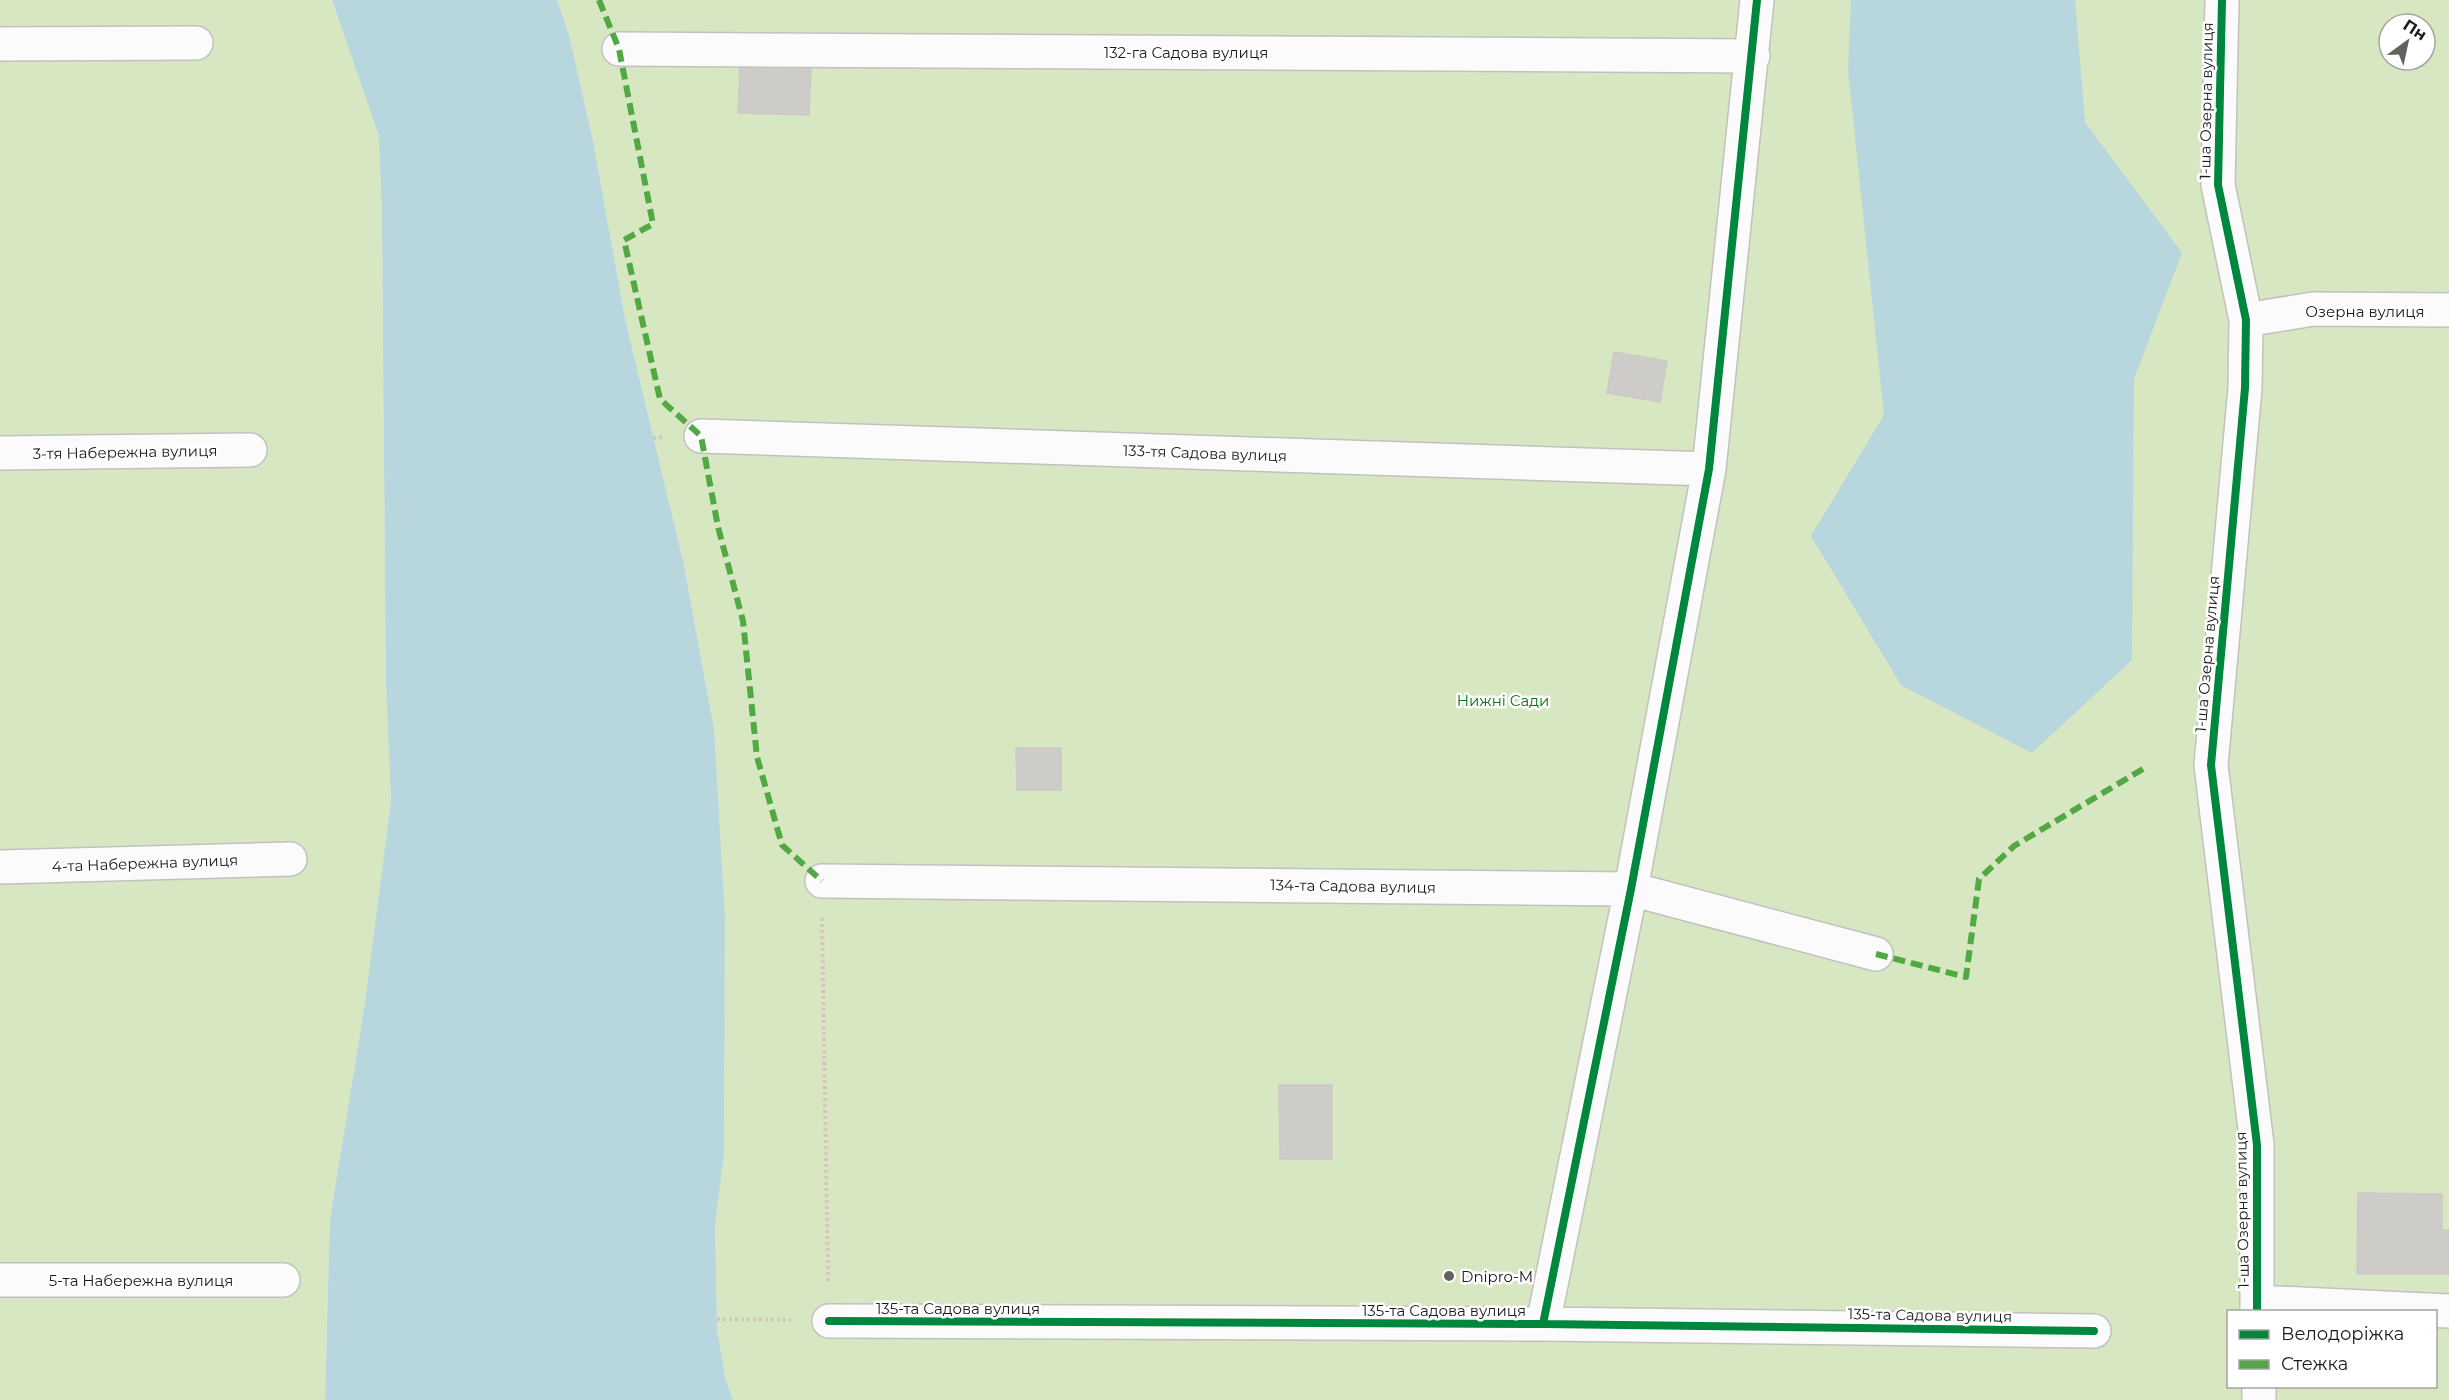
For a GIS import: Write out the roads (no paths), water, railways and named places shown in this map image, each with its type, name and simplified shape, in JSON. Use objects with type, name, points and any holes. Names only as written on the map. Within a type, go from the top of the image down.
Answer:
[{"type":"street","points":[[1543,1324],[1631,889],[1709,469],[1757,0]]},
{"type":"street","name":"1-ша Озерна вулиця","points":[[2222,0],[2218,185],[2246,320],[2245,388],[2211,765],[2258,1145],[2257,1307]]},
{"type":"street","points":[[0,44],[196,43]]},
{"type":"street","name":"132-га Садова вулиця","points":[[619,49],[1753,56]]},
{"type":"street","name":"Озерна вулиця","points":[[2246,320],[2313,309],[2449,310]]},
{"type":"street","name":"133-тя Садова вулиця","points":[[701,436],[1709,469]]},
{"type":"street","name":"3-тя Набережна вулиця","points":[[0,453],[250,450]]},
{"type":"street","name":"4-та Набережна вулиця","points":[[0,867],[290,859]]},
{"type":"street","name":"134-та Садова вулиця","points":[[822,881],[1631,889],[1876,954]]},
{"type":"street","name":"5-та Набережна вулиця","points":[[0,1280],[283,1280]]},
{"type":"street","points":[[2257,1307],[2401,1310]]},
{"type":"street","name":"135-та Садова вулиця","points":[[829,1321],[1543,1324],[2094,1331]]},
{"type":"water","points":[[332,0],[557,0],[569,35],[593,141],[625,319],[683,561],[714,729],[725,918],[724,1153],[715,1226],[717,1329],[725,1378],[733,1400],[325,1400],[330,1220],[365,1003],[391,801],[386,685],[382,218],[379,136]]},
{"type":"water","points":[[1851,0],[2075,0],[2085,122],[2182,253],[2134,379],[2132,660],[2032,753],[1901,685],[1811,536],[1884,415],[1848,70]]},
{"type":"place","name":"Dnipro-M","points":[[1449,1276]]},
{"type":"park label","name":"Нижні Сади","points":[[1503,700]]}]
